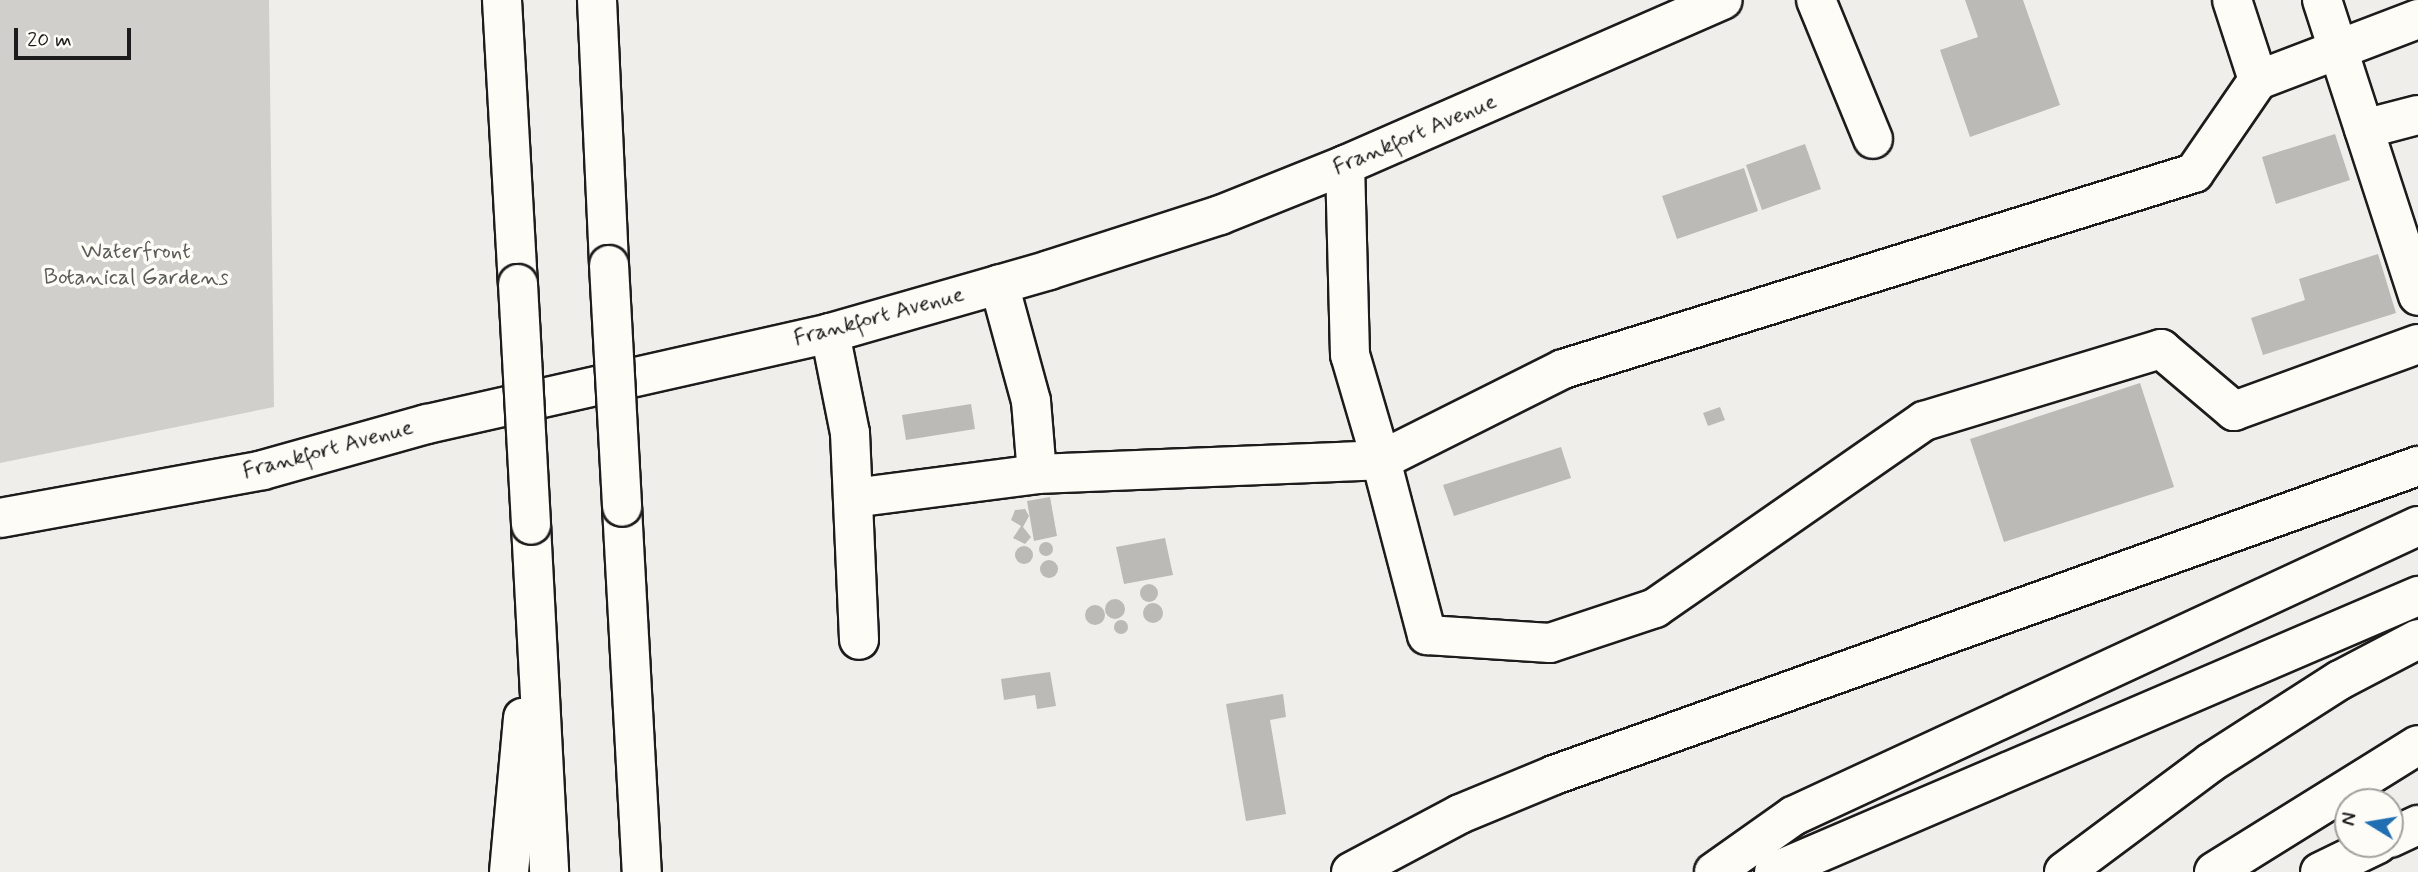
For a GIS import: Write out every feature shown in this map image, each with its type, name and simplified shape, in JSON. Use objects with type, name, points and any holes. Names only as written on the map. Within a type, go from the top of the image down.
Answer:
[{"type":"main road","points":[[502,0],[549,872]]},
{"type":"main road","points":[[597,0],[642,872]]},
{"type":"main road","name":"Frankfort Avenue","points":[[0,518],[263,470],[427,424],[830,333],[999,284],[1220,215],[1345,166],[1722,0]]},
{"type":"main road","points":[[1815,0],[1873,139]]},
{"type":"main road","points":[[2232,0],[2258,79]]},
{"type":"main road","points":[[2322,0],[2418,296]]},
{"type":"main road","points":[[853,498],[1037,474],[1381,460],[1563,369],[2194,173],[2258,79],[2337,46],[2418,19]]},
{"type":"main road","points":[[2364,129],[2418,115]]},
{"type":"main road","points":[[1345,166],[1350,355],[1427,635],[1550,643],[1655,608],[1924,421],[2161,349],[2234,411],[2418,344]]},
{"type":"main road","points":[[999,284],[1031,401],[1037,474]]},
{"type":"main road","points":[[830,333],[850,433],[859,640]]},
{"type":"main road","points":[[1351,872],[1460,814],[1554,775],[2418,466]]},
{"type":"main road","points":[[1714,872],[1793,816],[2418,526]]},
{"type":"main road","points":[[1774,872],[2418,596]]},
{"type":"main road","points":[[509,872],[535,616]]},
{"type":"main road","points":[[2064,872],[2210,763],[2340,680],[2418,639]]},
{"type":"main road","points":[[2214,872],[2418,745]]},
{"type":"main road","points":[[2320,872],[2349,858]]},
{"type":"green space","name":"Waterfront Botanical Gardens","points":[[0,0],[269,0],[274,407],[0,463]]},
{"type":"building","points":[[1965,0],[2023,0],[2060,105],[1970,137],[1940,50],[1978,37]]},
{"type":"building","points":[[2335,134],[2350,180],[2276,204],[2262,157]]},
{"type":"building","points":[[1805,144],[1821,189],[1762,210],[1746,165]]},
{"type":"building","points":[[1744,168],[1758,211],[1677,239],[1662,196]]},
{"type":"building","points":[[2378,254],[2396,313],[2263,355],[2251,318],[2305,300],[2299,279]]},
{"type":"building","points":[[2140,383],[2174,487],[2004,542],[1970,439]]},
{"type":"building","points":[[971,404],[975,429],[906,440],[902,415]]},
{"type":"building","points":[[1720,407],[1725,420],[1708,426],[1703,413]]},
{"type":"building","points":[[1561,447],[1571,478],[1454,516],[1443,485]]},
{"type":"building","points":[[1050,497],[1057,536],[1034,541],[1027,501]]},
{"type":"building","points":[[1025,509],[1029,516],[1023,527],[1031,537],[1025,544],[1013,538],[1021,526],[1011,520],[1015,510]]},
{"type":"building","points":[[1165,538],[1173,575],[1124,584],[1116,547]]},
{"type":"building","points":[[1046,542],[1051,544],[1051,554],[1046,556],[1041,554],[1039,549],[1041,544]]},
{"type":"building","points":[[1024,546],[1030,549],[1033,555],[1030,561],[1024,564],[1018,561],[1015,555],[1018,549]]},
{"type":"building","points":[[1045,560],[1053,560],[1058,569],[1056,576],[1045,578],[1040,573],[1040,565]]},
{"type":"building","points":[[1149,584],[1155,587],[1158,593],[1155,599],[1149,602],[1143,599],[1140,593],[1143,587]]},
{"type":"building","points":[[1115,599],[1122,602],[1125,609],[1122,616],[1115,619],[1108,616],[1105,609],[1108,602]]},
{"type":"building","points":[[1153,603],[1160,606],[1163,613],[1160,620],[1153,623],[1146,620],[1143,613],[1146,606]]},
{"type":"building","points":[[1095,605],[1102,608],[1105,615],[1102,622],[1095,625],[1088,622],[1085,615],[1088,608]]},
{"type":"building","points":[[1118,620],[1124,620],[1128,627],[1124,634],[1118,634],[1114,630],[1114,624]]},
{"type":"building","points":[[1050,672],[1056,706],[1037,709],[1035,695],[1004,700],[1001,679]]},
{"type":"building","points":[[1283,694],[1286,717],[1270,720],[1286,814],[1246,821],[1226,704]]}]
